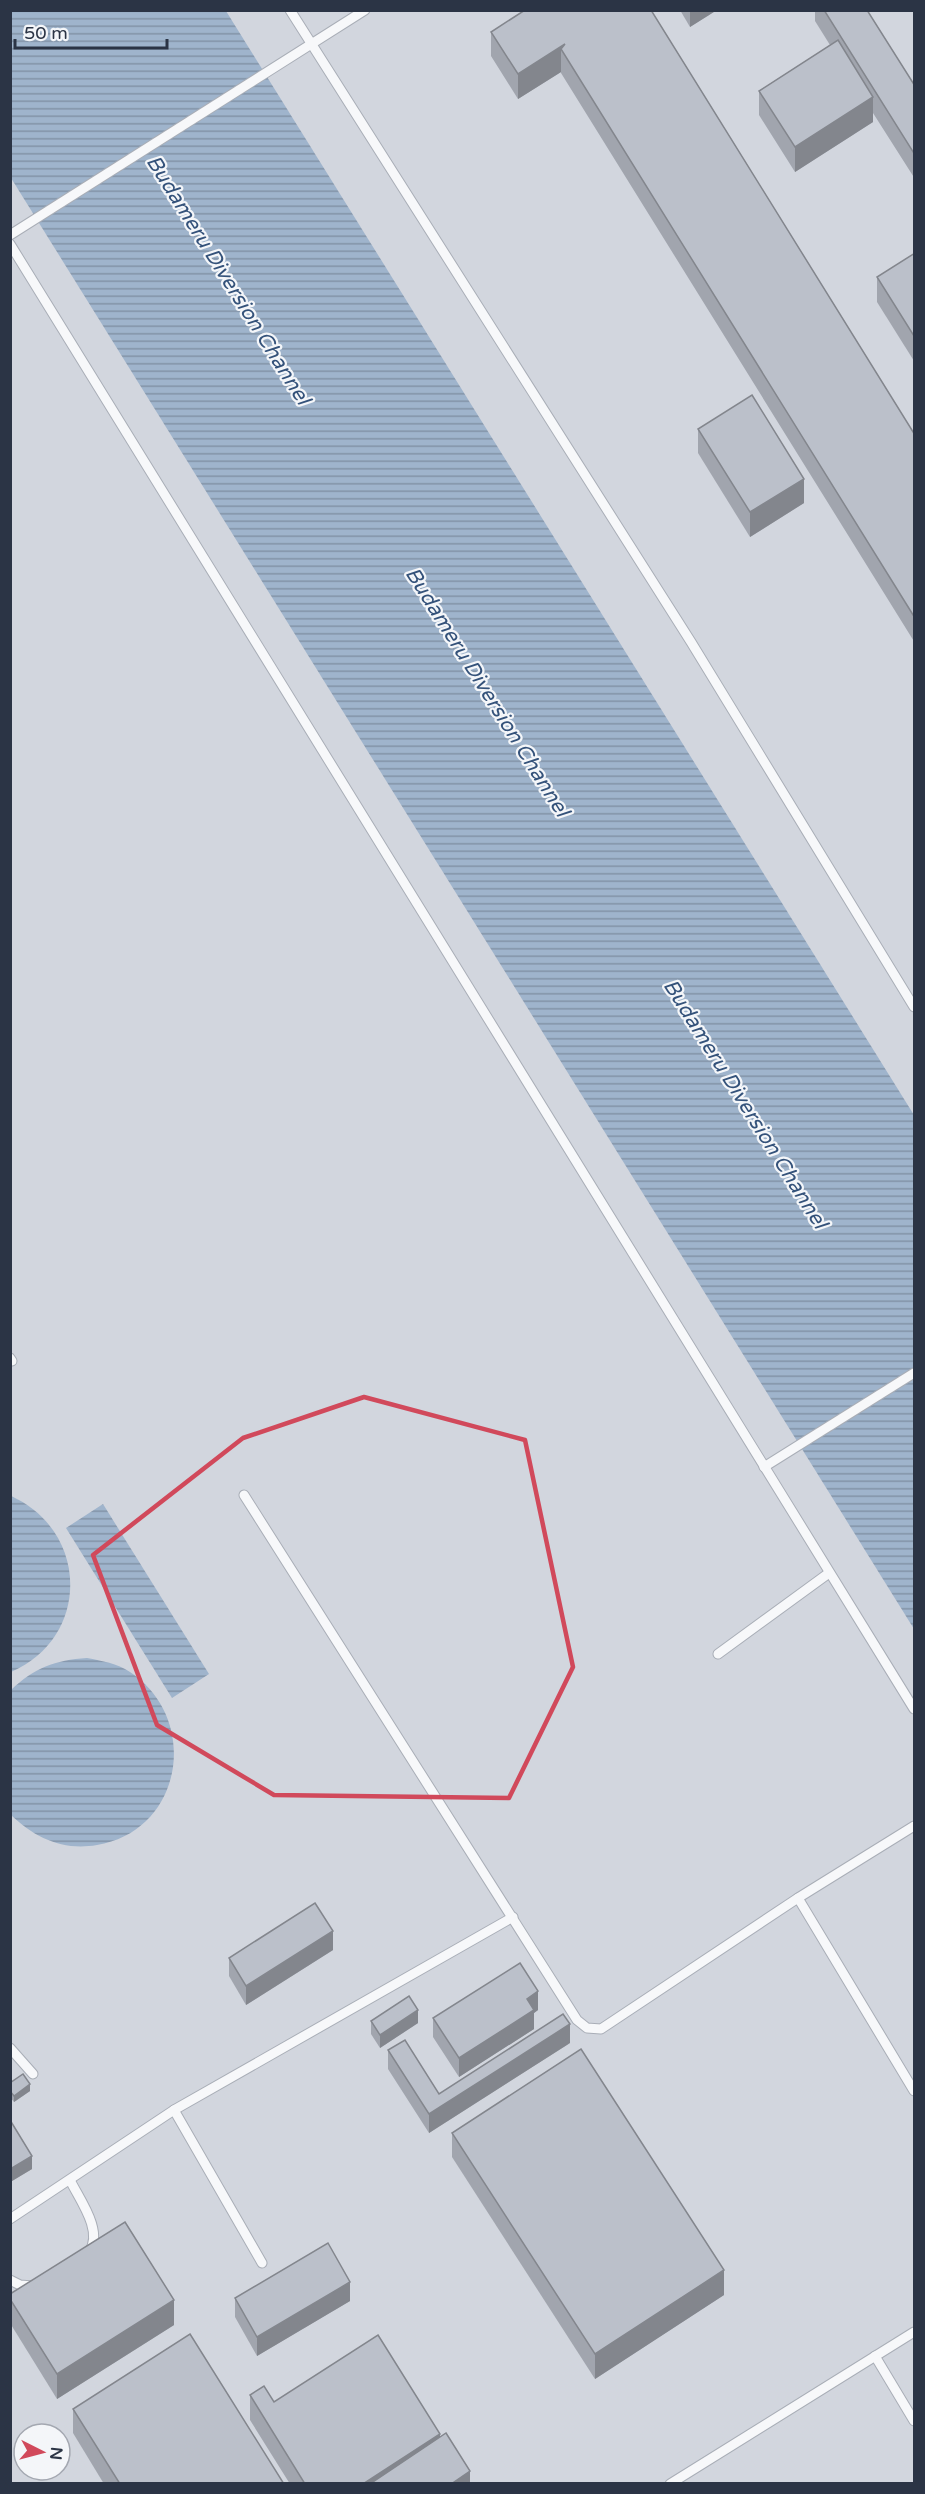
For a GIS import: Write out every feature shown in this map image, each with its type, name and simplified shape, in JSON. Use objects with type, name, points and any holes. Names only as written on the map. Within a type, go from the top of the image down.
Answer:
[{"type":"lane","points":[[290,10],[691,642],[915,1007]]},
{"type":"lane","points":[[10,235],[365,10]]},
{"type":"lane","points":[[10,244],[915,1709]]},
{"type":"lane","points":[[764,1467],[915,1373]]},
{"type":"lane","points":[[244,1495],[577,2020],[587,2028],[601,2029],[798,1898],[915,1826]]},
{"type":"lane","points":[[718,1654],[829,1573]]},
{"type":"lane","points":[[798,1898],[915,2091]]},
{"type":"lane","points":[[10,2219],[174,2110],[513,1917]]},
{"type":"lane","points":[[10,2048],[33,2074]]},
{"type":"lane","points":[[174,2110],[262,2263]]},
{"type":"lane","points":[[70,2180],[92,2225],[94,2246],[83,2261]]},
{"type":"lane","points":[[10,2280],[20,2285],[41,2287]]},
{"type":"lane","points":[[670,2484],[915,2332]]},
{"type":"lane","points":[[875,2356],[915,2421]]},
{"type":"highlighted area","points":[[364,1397],[525,1440],[573,1667],[509,1798],[274,1795],[157,1725],[93,1555],[243,1438]]},
{"type":"shaded area","points":[[11,11],[914,11],[914,2483],[11,2484]]},
{"type":"water","name":"Budameru Diversion Channel","points":[[11,11],[226,11],[914,1115],[914,1629],[11,178]]},
{"type":"water","points":[[11,1496],[37,1512],[55,1533],[66,1558],[70,1584],[67,1610],[56,1635],[37,1656],[11,1672]]},
{"type":"water","points":[[103,1504],[209,1674],[172,1698],[66,1528]]},
{"type":"water","points":[[87,1658],[120,1666],[152,1692],[167,1717],[173,1744],[172,1771],[164,1797],[148,1819],[126,1835],[97,1845],[73,1846],[50,1841],[40,1836],[11,1815],[11,1690],[28,1676],[46,1666]]},
{"type":"building","points":[[525,10],[651,10],[915,435],[915,618],[561,49],[565,44],[518,74],[491,32]]},
{"type":"building","points":[[824,10],[867,10],[915,86],[915,155]]},
{"type":"building","points":[[838,40],[873,97],[795,147],[759,91]]},
{"type":"building","points":[[915,253],[915,336],[914,336],[877,277]]},
{"type":"building","points":[[752,395],[804,479],[750,512],[698,429]]},
{"type":"building","points":[[315,1903],[333,1931],[246,1986],[229,1958]]},
{"type":"building","points":[[520,1963],[538,1991],[527,1999],[534,2010],[459,2058],[433,2018]]},
{"type":"building","points":[[409,1996],[418,2010],[380,2035],[371,2021]]},
{"type":"building","points":[[563,2014],[570,2024],[429,2114],[388,2050],[405,2040],[439,2094]]},
{"type":"building","points":[[581,2049],[724,2270],[595,2354],[452,2133]]},
{"type":"building","points":[[23,2074],[30,2084],[14,2096],[10,2091],[10,2083]]},
{"type":"building","points":[[10,2120],[32,2156],[12,2168],[10,2166]]},
{"type":"building","points":[[125,2222],[174,2300],[57,2374],[10,2299],[10,2294]]},
{"type":"building","points":[[328,2243],[350,2282],[257,2337],[235,2298]]},
{"type":"building","points":[[190,2334],[284,2484],[120,2484],[73,2409]]},
{"type":"building","points":[[378,2335],[440,2434],[363,2484],[305,2484],[250,2395],[264,2386],[274,2402]]},
{"type":"building","points":[[446,2433],[470,2471],[451,2484],[370,2484]]}]
